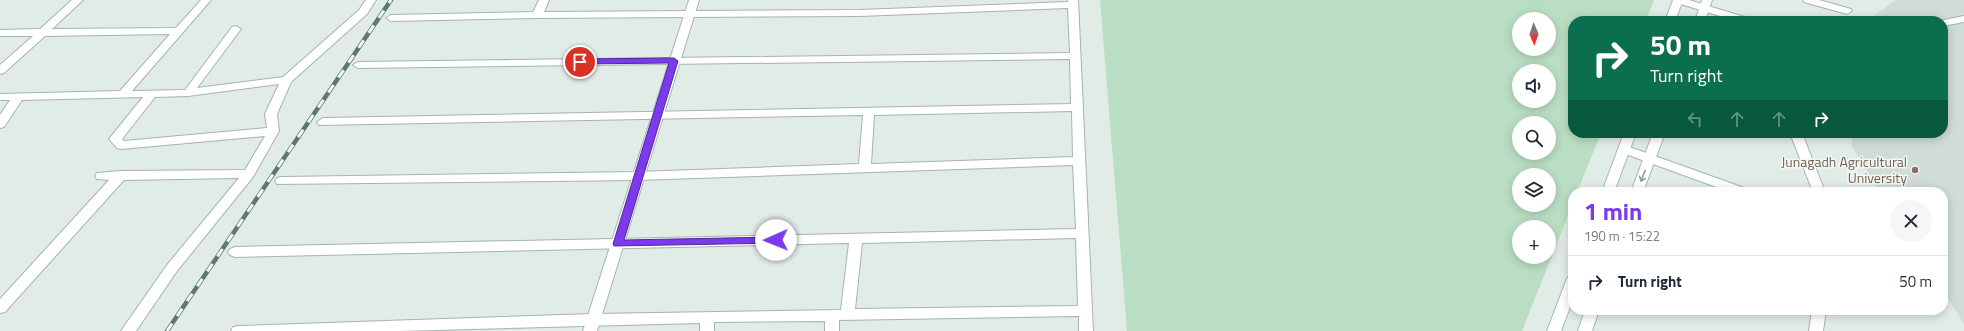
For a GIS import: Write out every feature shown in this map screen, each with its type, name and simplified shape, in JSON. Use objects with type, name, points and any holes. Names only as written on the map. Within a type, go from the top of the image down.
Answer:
[{"type":"street","points":[[0,71],[78,0]]},
{"type":"street","points":[[123,94],[206,0]]},
{"type":"street","points":[[128,331],[172,268],[248,174],[273,131],[271,114],[286,80],[363,12],[371,0]]},
{"type":"street","points":[[537,15],[544,0]]},
{"type":"street","points":[[591,325],[618,244],[694,0]]},
{"type":"street","points":[[1672,16],[1678,0],[1706,4],[1735,16]]},
{"type":"street","points":[[1808,0],[1847,11]]},
{"type":"street","points":[[391,18],[537,15],[859,14],[1073,2],[1086,331]]},
{"type":"street","points":[[1702,16],[1706,4]]},
{"type":"street","points":[[1948,22],[1964,19]]},
{"type":"street","points":[[188,93],[236,29]]},
{"type":"street","points":[[0,33],[178,31]]},
{"type":"street","points":[[358,65],[1075,56]]},
{"type":"street","points":[[0,97],[188,93],[286,80]]},
{"type":"street","points":[[152,94],[115,139],[121,145],[273,131]]},
{"type":"street","points":[[0,124],[18,97]]},
{"type":"street","points":[[323,122],[1077,107]]},
{"type":"street","points":[[865,168],[870,112]]},
{"type":"street","points":[[1610,187],[1628,138]]},
{"type":"street","points":[[1639,187],[1657,138]]},
{"type":"street","points":[[1798,138],[1816,187]]},
{"type":"street","points":[[1624,149],[1729,187]]},
{"type":"street","points":[[281,181],[638,176],[1079,161]]},
{"type":"street","points":[[101,176],[248,174]]},
{"type":"street","points":[[0,308],[121,175]]},
{"type":"street","points":[[235,252],[1082,233]]},
{"type":"street","points":[[847,316],[856,238]]},
{"type":"street","points":[[1554,331],[1568,294]]},
{"type":"street","points":[[238,331],[591,325],[707,325],[832,316],[1085,311]]},
{"type":"street","points":[[1584,331],[1590,315]]},
{"type":"street","points":[[1816,331],[1818,315]]},
{"type":"street","points":[[832,316],[832,331]]},
{"type":"shaded area","name":"Junagadh Agricultural University","points":[[1895,0],[1964,0],[1964,324],[1948,299],[1948,187],[1877,187],[1852,147],[1852,138],[1948,138],[1948,16],[1874,16]]},
{"type":"green space","points":[[1100,0],[1654,0],[1648,16],[1568,16],[1568,138],[1599,138],[1579,187],[1568,187],[1568,216],[1556,246],[1556,220],[1512,220],[1512,264],[1549,264],[1522,331],[1127,331]]},
{"type":"railway","points":[[167,331],[391,0]]},
{"type":"place","name":"Junagadh Agricultural University","points":[[1915,170]]},
{"type":"route","points":[[580,62],[674,61],[618,244],[776,240]]}]
